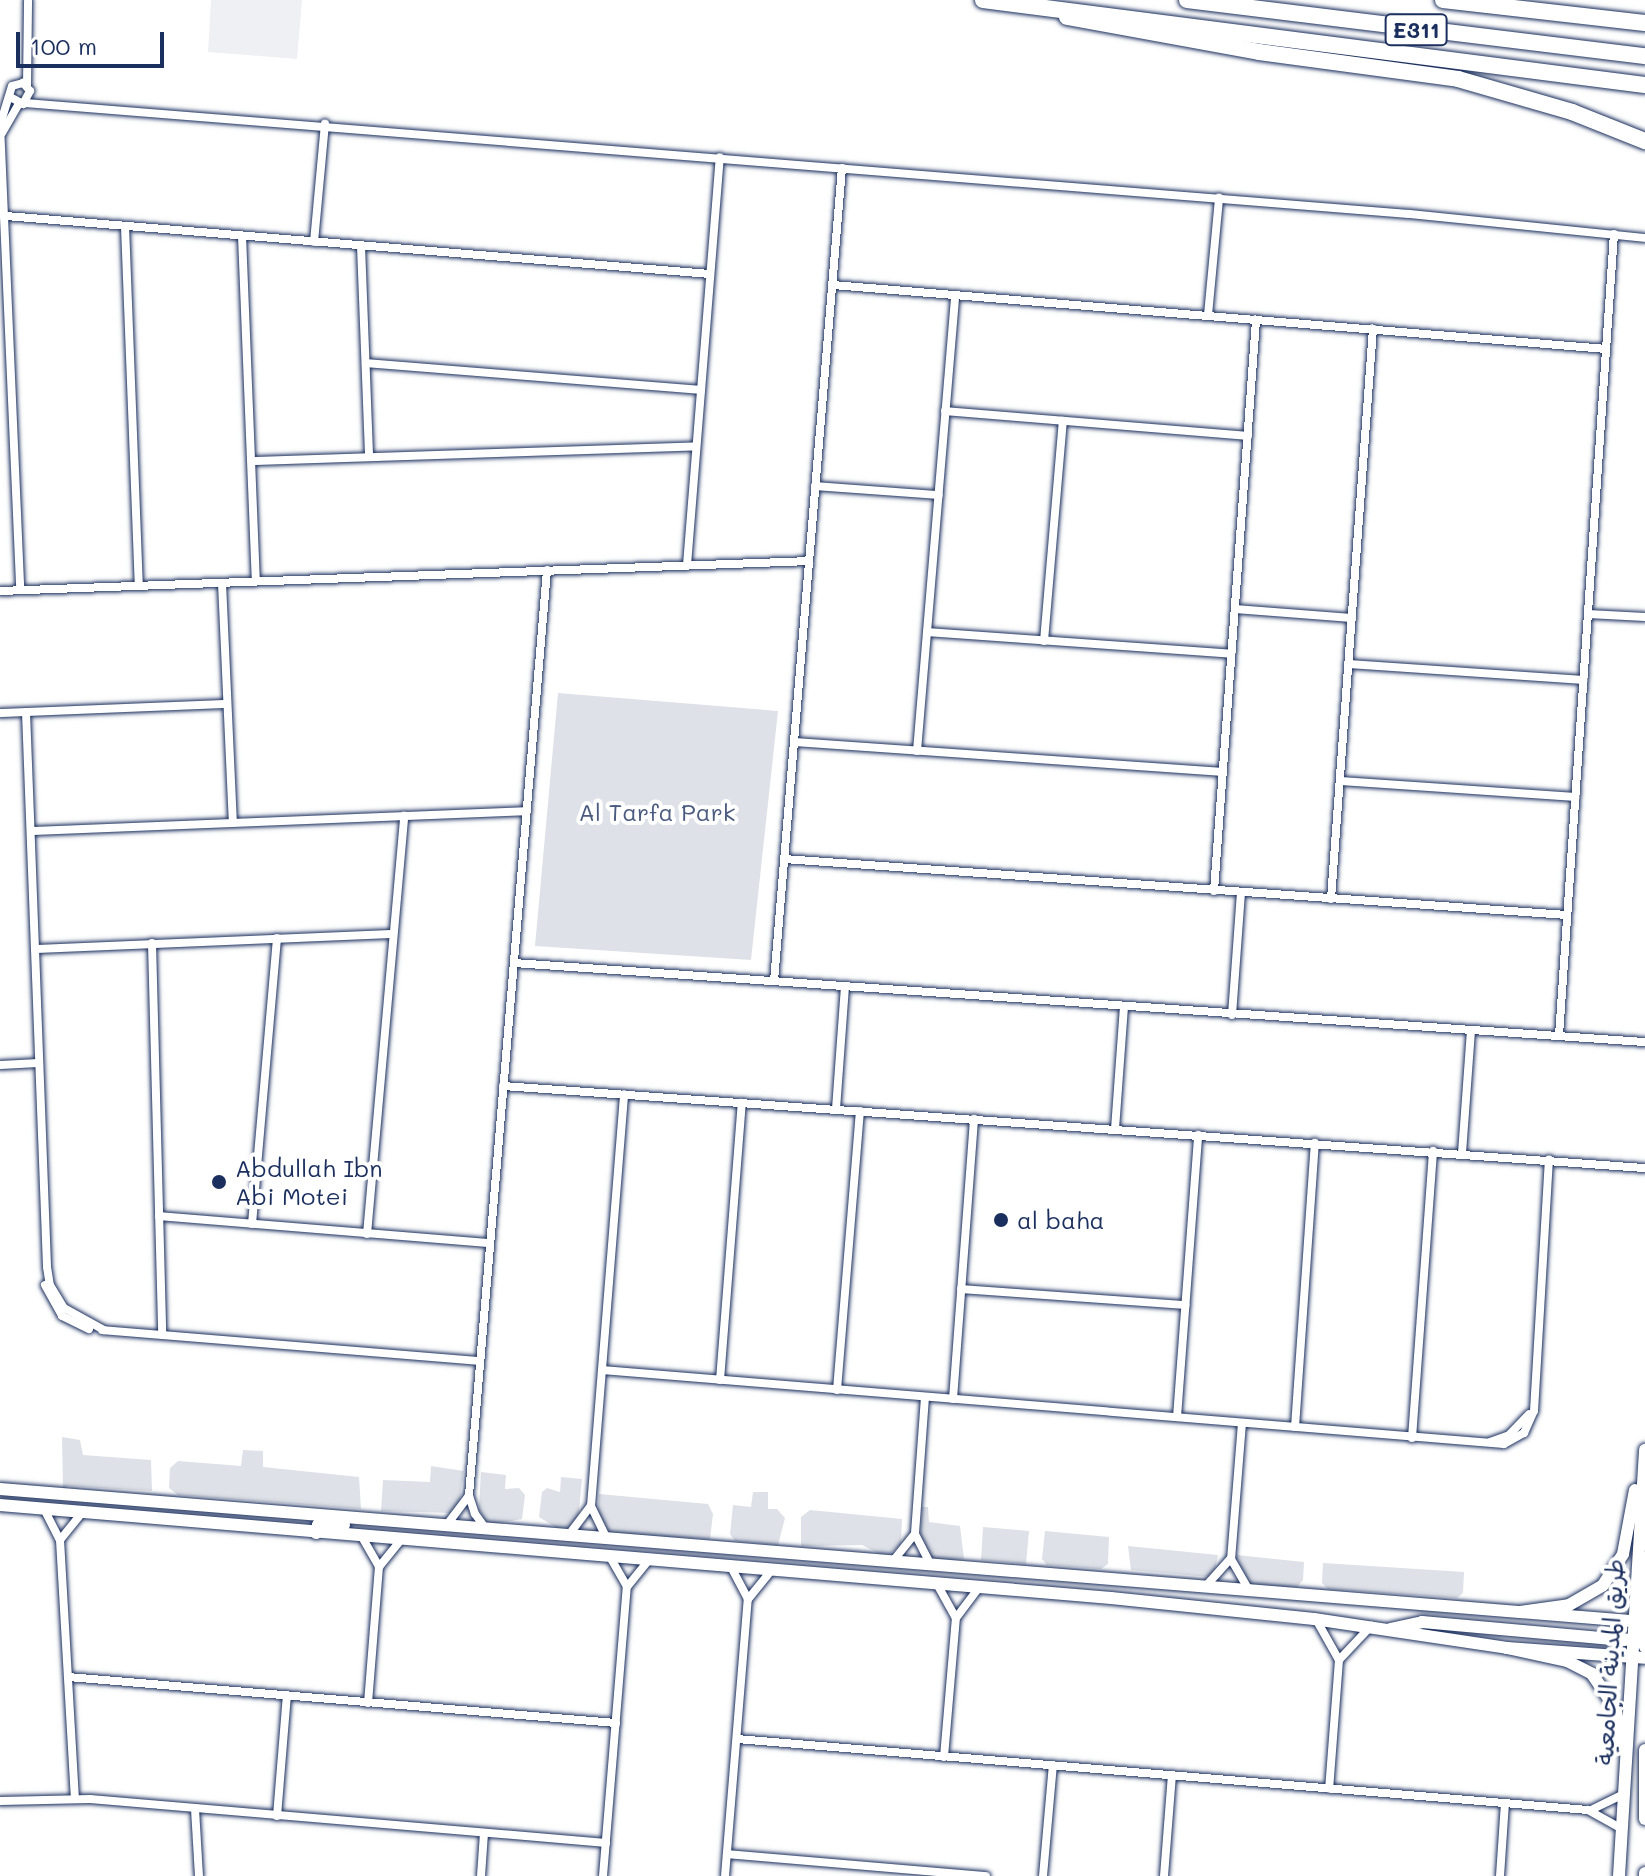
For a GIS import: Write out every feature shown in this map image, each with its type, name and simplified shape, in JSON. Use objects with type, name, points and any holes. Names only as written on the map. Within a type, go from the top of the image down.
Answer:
[{"type":"highway","points":[[983,0],[1259,52],[1458,79],[1572,112],[1645,141]]},
{"type":"highway","name":"E311","points":[[1187,0],[1645,56]]},
{"type":"highway","name":"E311","points":[[1443,0],[1645,23]]},
{"type":"highway","points":[[1038,8],[1086,10],[1645,85]]},
{"type":"main road","name":"طريق المدينة الجامعية","points":[[1619,1876],[1630,1657],[1641,1635],[1642,1468],[1645,1450]]},
{"type":"main road","points":[[1520,1612],[1569,1605],[1603,1585],[1623,1554],[1642,1468]]},
{"type":"main road","points":[[4,1487],[890,1563],[1520,1612],[1641,1635]]},
{"type":"main road","points":[[0,1505],[986,1587],[1372,1626],[1567,1661],[1592,1674],[1616,1709],[1627,1763]]},
{"type":"main road","points":[[0,1514],[21,1507]]},
{"type":"main road","points":[[316,1533],[318,1525],[366,1519]]},
{"type":"main road","points":[[1641,1635],[1645,1558]]},
{"type":"main road","points":[[986,1587],[1008,1583],[1054,1585],[1063,1576]]},
{"type":"main road","points":[[1390,1629],[1422,1622],[1641,1635]]},
{"type":"main road","points":[[1507,1648],[1645,1658]]},
{"type":"main road","points":[[1645,1750],[1645,1819]]},
{"type":"street","points":[[2,134],[29,88],[24,64],[28,0]]},
{"type":"street","points":[[20,590],[0,120],[24,64]]},
{"type":"street","points":[[15,84],[56,103]]},
{"type":"street","points":[[10,97],[22,104],[56,103],[325,124],[1219,198],[1645,238]]},
{"type":"street","points":[[314,242],[325,124]]},
{"type":"street","points":[[687,565],[720,157]]},
{"type":"street","points":[[774,981],[842,168]]},
{"type":"street","points":[[1208,315],[1219,198]]},
{"type":"street","points":[[6,216],[710,274]]},
{"type":"street","points":[[125,226],[139,586]]},
{"type":"street","points":[[1559,1036],[1614,234]]},
{"type":"street","points":[[242,236],[256,581]]},
{"type":"street","points":[[361,246],[369,457]]},
{"type":"street","points":[[833,285],[1606,349]]},
{"type":"street","points":[[917,751],[955,296]]},
{"type":"street","points":[[1214,891],[1256,320]]},
{"type":"street","points":[[1331,899],[1373,329]]},
{"type":"street","points":[[0,342],[11,342]]},
{"type":"street","points":[[366,363],[701,390]]},
{"type":"street","points":[[945,411],[1248,436]]},
{"type":"street","points":[[1044,641],[1063,421]]},
{"type":"street","points":[[252,461],[696,446]]},
{"type":"street","points":[[815,486],[939,495]]},
{"type":"street","points":[[0,591],[809,561]]},
{"type":"street","points":[[486,1529],[469,1495],[547,570]]},
{"type":"street","points":[[222,583],[233,823]]},
{"type":"street","points":[[1235,609],[1352,618]]},
{"type":"street","points":[[1588,614],[1645,617]]},
{"type":"street","points":[[927,632],[1231,654]]},
{"type":"street","points":[[1349,664],[1583,680]]},
{"type":"street","points":[[0,713],[226,704]]},
{"type":"street","points":[[26,712],[46,1290],[55,1309],[79,1327],[480,1361]]},
{"type":"street","points":[[795,742],[1223,772]]},
{"type":"street","points":[[1341,781],[1575,797]]},
{"type":"street","points":[[31,831],[527,811]]},
{"type":"street","points":[[367,1234],[404,816]]},
{"type":"street","points":[[784,859],[1567,915]]},
{"type":"street","points":[[1232,1015],[1241,893]]},
{"type":"street","points":[[35,949],[393,934]]},
{"type":"street","points":[[252,1224],[277,938]]},
{"type":"street","points":[[152,943],[162,1335]]},
{"type":"street","points":[[514,963],[1645,1042]]},
{"type":"street","points":[[836,1109],[845,987]]},
{"type":"street","points":[[1115,1129],[1124,1007]]},
{"type":"street","points":[[1462,1153],[1471,1031]]},
{"type":"street","points":[[0,1065],[39,1063]]},
{"type":"street","points":[[503,1086],[1645,1166]]},
{"type":"street","points":[[607,1539],[591,1506],[624,1094]]},
{"type":"street","points":[[720,1380],[742,1103]]},
{"type":"street","points":[[837,1390],[860,1111]]},
{"type":"street","points":[[953,1399],[974,1119]]},
{"type":"street","points":[[1177,1417],[1198,1135]]},
{"type":"street","points":[[1295,1427],[1315,1143]]},
{"type":"street","points":[[1412,1438],[1433,1151]]},
{"type":"street","points":[[602,1370],[1504,1444],[1524,1433],[1534,1403],[1549,1159]]},
{"type":"street","points":[[159,1216],[490,1243]]},
{"type":"street","points":[[961,1289],[1185,1305]]},
{"type":"street","points":[[890,1563],[905,1551],[915,1534],[925,1397]]},
{"type":"street","points":[[1242,1423],[1231,1559],[1249,1591]]},
{"type":"street","points":[[446,1526],[469,1495]]},
{"type":"street","points":[[568,1536],[591,1506]]},
{"type":"street","points":[[44,1509],[60,1540],[75,1799]]},
{"type":"street","points":[[60,1540],[83,1513]]},
{"type":"street","points":[[915,1534],[931,1566]]},
{"type":"street","points":[[362,1537],[379,1567],[368,1703]]},
{"type":"street","points":[[379,1567],[401,1540]]},
{"type":"street","points":[[603,1876],[627,1587],[610,1557]]},
{"type":"street","points":[[1205,1587],[1231,1559]]},
{"type":"street","points":[[627,1587],[649,1560]]},
{"type":"street","points":[[725,1876],[748,1599],[730,1567]]},
{"type":"street","points":[[748,1599],[772,1570]]},
{"type":"street","points":[[937,1584],[956,1618],[944,1757]]},
{"type":"street","points":[[956,1618],[986,1587]]},
{"type":"street","points":[[1314,1619],[1331,1637],[1339,1660],[1329,1789]]},
{"type":"street","points":[[1339,1660],[1372,1626]]},
{"type":"street","points":[[68,1677],[616,1723]]},
{"type":"street","points":[[277,1816],[287,1695]]},
{"type":"street","points":[[737,1739],[1588,1810],[1622,1829]]},
{"type":"street","points":[[1043,1876],[1053,1765]]},
{"type":"street","points":[[1164,1876],[1172,1775]]},
{"type":"street","points":[[1588,1810],[1624,1794]]},
{"type":"street","points":[[0,1801],[75,1799],[606,1843]]},
{"type":"street","points":[[1500,1876],[1505,1803]]},
{"type":"street","points":[[195,1809],[199,1876]]},
{"type":"street","points":[[481,1876],[484,1833]]},
{"type":"street","points":[[727,1854],[986,1876]]},
{"type":"shaded area","points":[[211,0],[302,0],[297,59],[208,52]]},
{"type":"green space","name":"Al Tarfa Park","points":[[558,693],[778,711],[751,960],[535,946]]},
{"type":"green space","points":[[62,1437],[80,1440],[83,1455],[151,1460],[152,1491],[68,1486],[63,1490]]},
{"type":"green space","points":[[243,1450],[263,1451],[263,1467],[359,1477],[361,1509],[178,1495],[169,1488],[170,1468],[178,1461],[241,1466]]},
{"type":"green space","points":[[431,1466],[464,1471],[459,1504],[452,1513],[381,1511],[383,1480],[430,1482]]},
{"type":"green space","points":[[481,1472],[506,1475],[505,1489],[519,1488],[525,1495],[522,1519],[493,1524],[484,1519],[479,1508]]},
{"type":"green space","points":[[561,1477],[582,1479],[578,1520],[562,1531],[539,1517],[542,1492],[547,1488],[560,1492]]},
{"type":"green space","points":[[753,1492],[768,1492],[768,1509],[777,1509],[785,1518],[778,1545],[735,1541],[730,1534],[733,1505],[751,1507]]},
{"type":"green space","points":[[599,1494],[708,1504],[713,1514],[710,1539],[612,1534],[597,1519]]},
{"type":"green space","points":[[922,1507],[928,1507],[929,1522],[960,1526],[964,1559],[932,1562],[920,1544]]},
{"type":"green space","points":[[810,1510],[902,1519],[901,1544],[886,1557],[862,1545],[801,1546],[801,1517]]},
{"type":"green space","points":[[983,1527],[1029,1531],[1026,1564],[981,1560]]},
{"type":"green space","points":[[1045,1531],[1109,1537],[1108,1564],[1101,1569],[1047,1565],[1042,1559]]},
{"type":"green space","points":[[1128,1546],[1218,1555],[1210,1577],[1131,1570]]},
{"type":"green space","points":[[1237,1555],[1304,1562],[1303,1580],[1297,1587],[1251,1587],[1234,1565]]},
{"type":"green space","points":[[1323,1563],[1464,1572],[1463,1593],[1457,1598],[1328,1589],[1322,1583]]},
{"type":"place","name":"Abdullah Ibn Abi Motei","points":[[219,1182]]},
{"type":"place","name":"al baha","points":[[1001,1220]]}]
